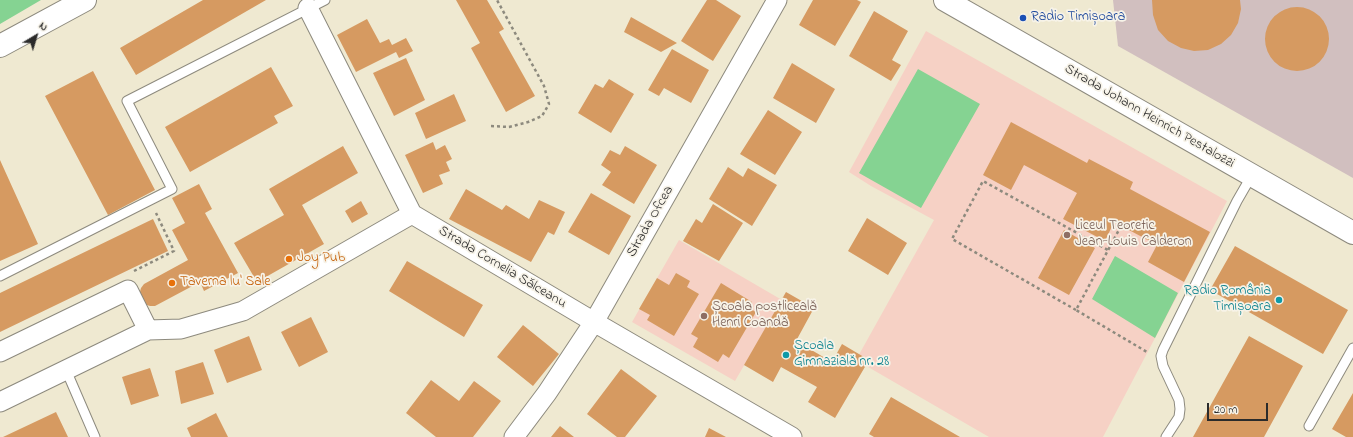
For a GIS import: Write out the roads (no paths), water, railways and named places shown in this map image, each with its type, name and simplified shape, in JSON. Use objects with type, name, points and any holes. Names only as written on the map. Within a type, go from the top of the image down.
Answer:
[{"type":"main road","points":[[0,46],[85,0]]},
{"type":"main road","name":"Strada Johann Heinrich Pestalozzi","points":[[945,0],[1353,233]]},
{"type":"street","name":"Strada Ofcea","points":[[514,437],[547,393],[594,322],[777,0]]},
{"type":"street","points":[[0,402],[148,330],[181,329],[243,311],[412,214],[308,8]]},
{"type":"street","name":"Strada Cornelia Sălceanu","points":[[412,214],[792,437]]},
{"type":"street","points":[[0,352],[128,290],[148,330]]},
{"type":"lane","points":[[0,276],[172,189],[127,101],[325,0]]},
{"type":"lane","points":[[1166,437],[1179,417],[1180,409],[1179,400],[1166,374],[1161,356],[1237,201],[1252,175]]},
{"type":"lane","points":[[1309,426],[1353,348]]},
{"type":"lane","points":[[66,370],[95,437]]},
{"type":"place","name":"Radio Timișoara","points":[[1023,18]]},
{"type":"place","name":"Liceul Teoretic Jean-Louis Calderon","points":[[1067,235]]},
{"type":"place","name":"Joy Pub","points":[[289,259]]},
{"type":"place","name":"Taverna lu' Sale","points":[[172,283]]},
{"type":"place","name":"Radio România Timișoara","points":[[1279,300]]},
{"type":"place","name":"Școala postliceală Henri Coandă","points":[[704,316]]},
{"type":"place","name":"Școala Gimnazială nr. 28","points":[[786,355]]}]
